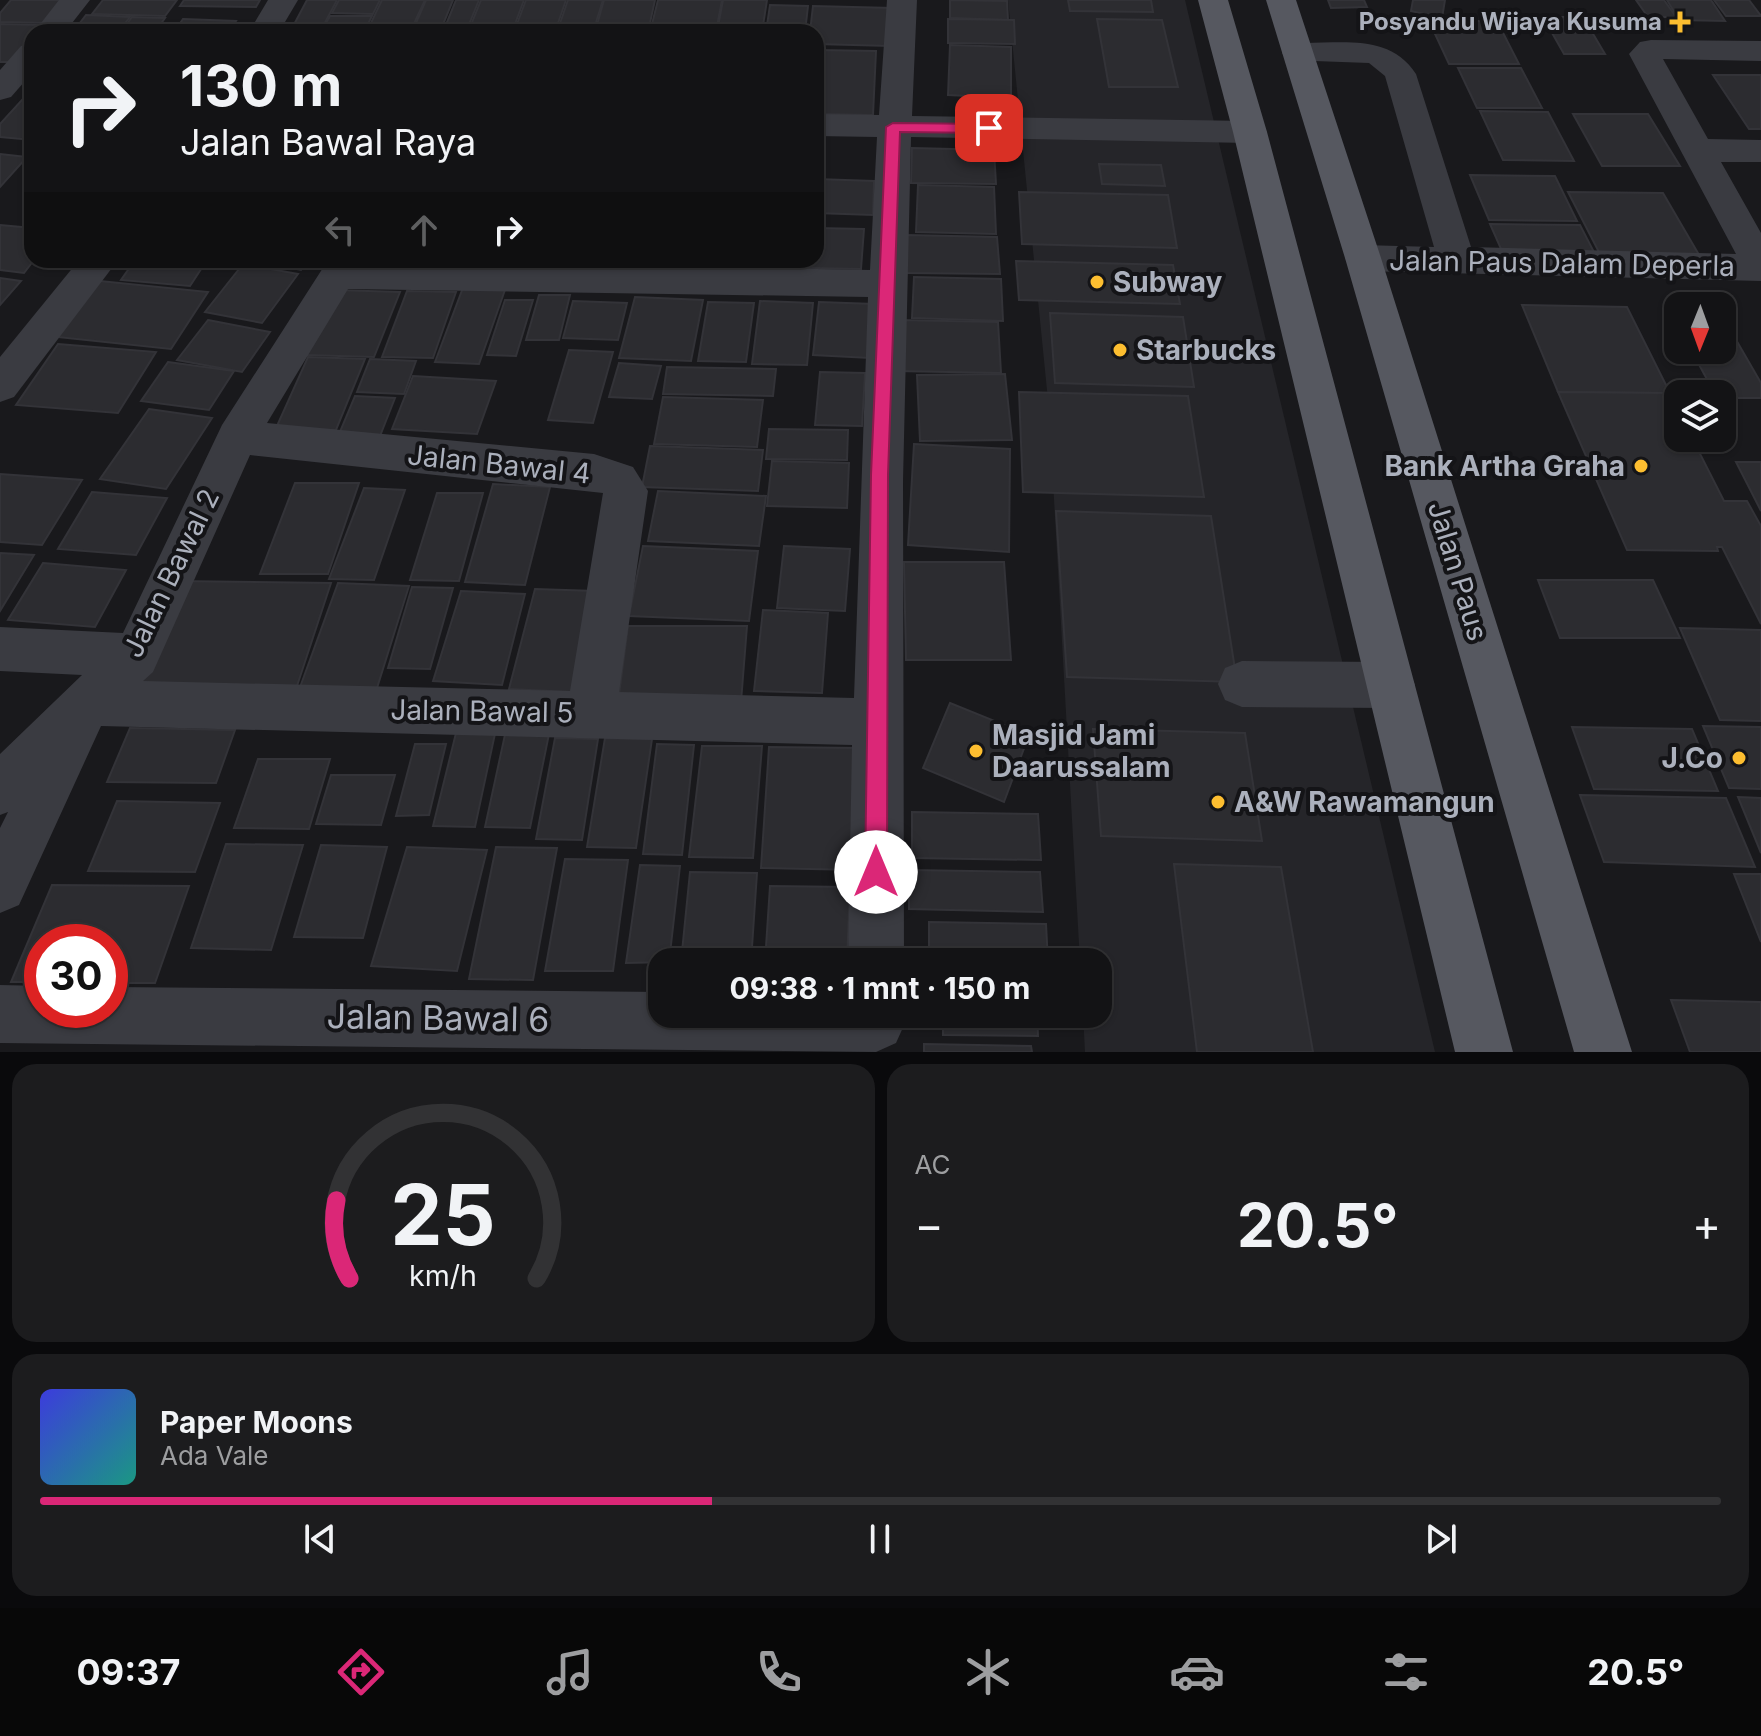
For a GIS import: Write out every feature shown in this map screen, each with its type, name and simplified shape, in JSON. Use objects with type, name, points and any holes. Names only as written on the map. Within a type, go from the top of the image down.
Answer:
[{"type":"main road","points":[[1213,0],[1250,132],[1484,1052]]},
{"type":"main road","name":"Jalan Paus","points":[[1281,0],[1363,258],[1603,1052]]},
{"type":"street","points":[[56,24],[75,0]]},
{"type":"street","points":[[269,24],[283,0]]},
{"type":"street","points":[[876,948],[885,284],[902,0]]},
{"type":"street","points":[[1761,51],[1651,49],[1645,54],[1761,267]]},
{"type":"street","points":[[1298,53],[1375,54],[1389,61],[1400,74],[1457,261]]},
{"type":"street","points":[[4,81],[24,61]]},
{"type":"street","points":[[824,125],[1250,132]]},
{"type":"street","points":[[1698,150],[1761,151]]},
{"type":"street","name":"Jalan Paus Dalam Deperla","points":[[1363,258],[1761,267]]},
{"type":"street","points":[[0,386],[94,268]]},
{"type":"street","name":"Jalan Bawal 2","points":[[0,886],[87,703],[136,656],[237,437],[342,268]]},
{"type":"street","points":[[375,268],[885,284]]},
{"type":"street","name":"Jalan Bawal 4","points":[[237,437],[594,472],[618,480],[626,491],[591,714]]},
{"type":"street","points":[[0,649],[136,656]]},
{"type":"street","points":[[1242,684],[1391,685]]},
{"type":"street","points":[[0,790],[87,703]]},
{"type":"street","name":"Jalan Bawal 5","points":[[87,703],[877,722]]},
{"type":"street","name":"Jalan Bawal 6","points":[[0,1014],[876,1030]]},
{"type":"shaded area","points":[[1008,0],[1185,0],[1435,1052],[1085,1052],[1084,1028],[1112,1028],[1112,948],[1079,948],[1049,410]]},
{"type":"building","points":[[11,0],[67,0],[49,23],[0,22],[0,13]]},
{"type":"building","points":[[103,0],[177,0],[165,16],[92,14]]},
{"type":"building","points":[[184,0],[260,0],[256,7],[180,6]]},
{"type":"building","points":[[307,0],[337,0],[324,24],[294,24]]},
{"type":"building","points":[[339,0],[380,0],[373,14],[332,13]]},
{"type":"building","points":[[382,0],[425,0],[414,24],[370,24]]},
{"type":"building","points":[[426,0],[453,0],[443,24],[416,24]]},
{"type":"building","points":[[456,0],[479,0],[469,24],[446,24]]},
{"type":"building","points":[[481,0],[524,0],[515,24],[471,24]]},
{"type":"building","points":[[526,0],[566,0],[558,24],[517,24]]},
{"type":"building","points":[[568,0],[603,0],[596,24],[560,24]]},
{"type":"building","points":[[604,0],[655,0],[650,24],[597,24]]},
{"type":"building","points":[[658,0],[722,0],[718,24],[652,24]]},
{"type":"building","points":[[723,0],[767,0],[763,24],[718,24]]},
{"type":"building","points":[[950,0],[1007,1],[1008,20],[950,18]]},
{"type":"building","points":[[1068,0],[1151,0],[1153,12],[1070,11]]},
{"type":"building","points":[[1328,0],[1364,0],[1367,7],[1331,8]]},
{"type":"building","points":[[1413,0],[1445,0],[1442,18],[1411,11]]},
{"type":"building","points":[[1636,0],[1664,0],[1676,17],[1648,17]]},
{"type":"building","points":[[1667,0],[1711,0],[1725,21],[1679,20]]},
{"type":"building","points":[[1714,0],[1749,0],[1761,16],[1726,16]]},
{"type":"building","points":[[770,5],[808,6],[806,24],[767,24]]},
{"type":"building","points":[[813,6],[893,8],[890,46],[824,44],[824,24],[811,24]]},
{"type":"building","points":[[86,15],[130,17],[124,24],[79,24]]},
{"type":"building","points":[[330,16],[372,16],[368,24],[326,24]]},
{"type":"building","points":[[132,17],[165,18],[161,24],[127,24]]},
{"type":"building","points":[[1543,17],[1583,17],[1605,54],[1564,54]]},
{"type":"building","points":[[183,19],[236,21],[234,24],[180,24]]},
{"type":"building","points":[[948,19],[1014,20],[1015,44],[948,43]]},
{"type":"building","points":[[1097,19],[1162,20],[1178,87],[1109,87]]},
{"type":"building","points":[[1429,21],[1497,21],[1519,64],[1449,64]]},
{"type":"building","points":[[0,24],[24,25],[24,49],[14,62],[0,62]]},
{"type":"building","points":[[950,45],[1011,47],[1011,98],[948,95]]},
{"type":"building","points":[[824,50],[876,51],[873,115],[824,114]]},
{"type":"building","points":[[1458,68],[1521,68],[1542,108],[1477,108]]},
{"type":"building","points":[[1713,75],[1761,75],[1761,129],[1749,129]]},
{"type":"building","points":[[24,98],[24,139],[0,137],[0,124]]},
{"type":"building","points":[[1480,111],[1548,112],[1574,161],[1503,160]]},
{"type":"building","points":[[1573,114],[1648,114],[1680,166],[1602,166]]},
{"type":"building","points":[[912,148],[994,150],[996,184],[911,183]]},
{"type":"building","points":[[0,154],[24,157],[24,160],[0,187]]},
{"type":"building","points":[[1099,164],[1161,165],[1165,186],[1102,184]]},
{"type":"building","points":[[1470,175],[1555,176],[1577,221],[1489,220]]},
{"type":"building","points":[[824,179],[874,181],[873,215],[824,213]]},
{"type":"building","points":[[918,185],[994,187],[996,234],[916,232]]},
{"type":"building","points":[[1019,192],[1168,195],[1177,248],[1022,244]]},
{"type":"building","points":[[1568,192],[1663,193],[1702,260],[1602,258]]},
{"type":"building","points":[[1490,224],[1580,225],[1597,258],[1505,258]]},
{"type":"building","points":[[0,225],[24,227],[24,268],[28,268],[24,273],[0,270]]},
{"type":"building","points":[[824,228],[864,229],[861,269],[806,268],[824,268]]},
{"type":"building","points":[[906,235],[997,237],[1000,274],[906,273]]},
{"type":"building","name":"Subway","points":[[1016,261],[1173,265],[1180,304],[1019,300]]},
{"type":"building","points":[[129,268],[202,268],[190,286],[121,280]]},
{"type":"building","points":[[240,268],[265,268],[298,274],[262,323],[205,312]]},
{"type":"building","points":[[535,268],[571,268],[570,273],[534,272]]},
{"type":"building","points":[[648,268],[691,268],[689,277],[647,276]]},
{"type":"building","points":[[694,268],[752,268],[752,270]]},
{"type":"building","points":[[914,277],[1001,279],[1003,321],[912,318]]},
{"type":"building","points":[[0,278],[21,281],[0,305]]},
{"type":"building","points":[[90,280],[208,292],[171,349],[48,336]]},
{"type":"building","points":[[464,285],[506,287],[479,364],[435,362]]},
{"type":"building","points":[[335,290],[400,292],[374,357],[306,355]]},
{"type":"building","points":[[407,291],[456,292],[433,358],[382,357]]},
{"type":"building","points":[[539,295],[570,295],[559,340],[526,340]]},
{"type":"building","points":[[635,297],[703,300],[691,361],[619,358]]},
{"type":"building","points":[[505,300],[533,300],[516,356],[487,355]]},
{"type":"building","points":[[573,301],[627,303],[618,340],[563,338]]},
{"type":"building","points":[[760,301],[813,303],[807,365],[752,364]]},
{"type":"building","points":[[708,302],[754,303],[746,362],[698,361]]},
{"type":"building","points":[[819,302],[874,304],[870,358],[813,355]]},
{"type":"building","points":[[1522,305],[1627,307],[1664,381],[1664,393],[1558,392]]},
{"type":"building","name":"Starbucks","points":[[1050,313],[1183,317],[1194,387],[1055,383]]},
{"type":"building","points":[[208,320],[270,332],[242,372],[177,360]]},
{"type":"building","points":[[897,320],[998,322],[1001,373],[895,371]]},
{"type":"building","points":[[1736,340],[1761,383],[1761,398],[1736,398],[1736,380],[1707,380],[1699,364],[1736,364]]},
{"type":"building","points":[[58,344],[156,352],[118,413],[16,405]]},
{"type":"building","points":[[569,350],[613,352],[593,423],[548,420]]},
{"type":"building","points":[[308,357],[365,359],[336,430],[276,428]]},
{"type":"building","points":[[370,359],[416,361],[404,394],[357,392]]},
{"type":"building","points":[[168,362],[234,371],[209,410],[141,401]]},
{"type":"building","points":[[619,363],[661,366],[652,399],[609,397]]},
{"type":"building","points":[[667,367],[776,369],[773,396],[663,394]]},
{"type":"building","points":[[820,372],[865,373],[862,426],[815,425]]},
{"type":"building","points":[[1005,374],[1012,440],[920,441],[917,375]]},
{"type":"building","points":[[413,376],[496,381],[477,434],[392,429]]},
{"type":"building","points":[[1019,392],[1188,396],[1204,497],[1023,492]]},
{"type":"building","points":[[1558,392],[1664,393],[1664,452],[1699,452],[1724,501],[1747,501],[1761,526],[1761,624],[1722,547],[1717,547],[1718,551],[1627,550]]},
{"type":"building","points":[[355,396],[395,398],[380,436],[339,434]]},
{"type":"building","points":[[663,397],[763,400],[757,447],[654,444]]},
{"type":"building","points":[[149,409],[212,418],[166,489],[100,479]]},
{"type":"building","points":[[769,429],[848,430],[847,460],[766,459]]},
{"type":"building","points":[[914,444],[1010,449],[1009,552],[908,545]]},
{"type":"building","points":[[650,446],[763,450],[758,491],[642,487]]},
{"type":"building","points":[[772,461],[849,463],[847,508],[767,506]]},
{"type":"building","points":[[1736,462],[1761,462],[1761,511]]},
{"type":"building","points":[[0,474],[82,480],[42,545],[0,542]]},
{"type":"building","points":[[295,483],[359,483],[328,574],[260,574]]},
{"type":"building","points":[[493,484],[550,487],[525,585],[465,582]]},
{"type":"building","points":[[364,488],[405,490],[374,580],[329,579]]},
{"type":"building","points":[[658,491],[766,496],[759,546],[648,541]]},
{"type":"building","points":[[92,492],[167,498],[136,555],[58,549]]},
{"type":"building","points":[[437,493],[483,493],[459,581],[410,580]]},
{"type":"building","points":[[1056,511],[1211,516],[1237,682],[1067,677]]},
{"type":"building","points":[[643,546],[758,551],[749,621],[629,616]]},
{"type":"building","points":[[784,546],[850,549],[845,611],[777,608]]},
{"type":"building","points":[[0,553],[34,555],[0,611]]},
{"type":"building","points":[[904,562],[1004,562],[1011,660],[906,660]]},
{"type":"building","points":[[43,563],[126,570],[95,627],[8,620]]},
{"type":"building","points":[[1538,580],[1653,580],[1680,638],[1560,638]]},
{"type":"building","points":[[175,581],[331,583],[295,692],[129,689]]},
{"type":"building","points":[[338,583],[409,586],[372,704],[295,701]]},
{"type":"building","points":[[412,587],[453,588],[430,669],[388,668]]},
{"type":"building","points":[[535,589],[595,591],[572,692],[509,689]]},
{"type":"building","points":[[461,591],[525,594],[502,685],[433,681]]},
{"type":"building","points":[[763,610],[828,613],[822,693],[754,691]]},
{"type":"building","points":[[628,626],[747,626],[741,702],[618,702]]},
{"type":"building","points":[[1680,628],[1761,630],[1761,721],[1720,720]]},
{"type":"building","name":"Masjid Jami Daarussalam","points":[[950,703],[1029,735],[1004,802],[923,768]]},
{"type":"building","name":"J.Co","points":[[1703,726],[1761,727],[1761,789],[1729,788]]},
{"type":"building","points":[[1572,727],[1692,729],[1718,791],[1594,789]]},
{"type":"building","points":[[130,728],[235,730],[216,783],[107,782]]},
{"type":"building","points":[[457,729],[496,729],[475,827],[433,826]]},
{"type":"building","points":[[550,729],[530,828],[485,827],[506,730]]},
{"type":"building","points":[[1093,729],[1245,733],[1262,841],[1101,836]]},
{"type":"building","points":[[555,738],[598,739],[582,840],[536,839]]},
{"type":"building","points":[[605,738],[652,739],[636,848],[587,847]]},
{"type":"building","points":[[415,744],[446,744],[429,815],[396,816]]},
{"type":"building","points":[[657,744],[694,745],[682,855],[643,854]]},
{"type":"building","points":[[702,746],[762,746],[753,858],[689,857]]},
{"type":"building","points":[[769,747],[860,748],[857,870],[761,868]]},
{"type":"building","points":[[258,759],[330,759],[309,829],[234,828]]},
{"type":"building","points":[[331,775],[395,775],[381,825],[316,824]]},
{"type":"building","points":[[1580,795],[1726,798],[1755,867],[1604,862]]},
{"type":"building","points":[[1738,797],[1761,798],[1761,853]]},
{"type":"building","points":[[117,801],[220,803],[195,872],[88,871]]},
{"type":"building","points":[[912,812],[1038,814],[1041,860],[912,858]]},
{"type":"building","points":[[226,844],[303,845],[271,950],[191,948]]},
{"type":"building","points":[[321,845],[387,847],[363,938],[294,937]]},
{"type":"building","points":[[407,847],[487,850],[457,971],[371,966]]},
{"type":"building","points":[[496,847],[557,848],[533,980],[469,979]]},
{"type":"building","points":[[565,859],[628,860],[613,971],[545,971]]},
{"type":"building","points":[[1174,864],[1281,867],[1313,1052],[1197,1052]]},
{"type":"building","points":[[640,865],[680,866],[671,948],[648,948],[648,962],[626,963]]},
{"type":"building","points":[[909,870],[1040,872],[1043,912],[909,909]]},
{"type":"building","points":[[690,872],[757,873],[752,948],[682,948]]},
{"type":"building","points":[[1734,874],[1761,874],[1761,942]]},
{"type":"building","points":[[52,885],[189,886],[155,983],[128,983],[128,924],[36,924]]},
{"type":"building","points":[[770,886],[850,887],[848,948],[766,948]]},
{"type":"building","points":[[929,922],[1046,924],[1047,948],[929,948]]},
{"type":"building","points":[[24,951],[24,982],[11,982]]},
{"type":"building","points":[[1671,1000],[1761,1002],[1761,1052],[1690,1052]]},
{"type":"building","points":[[943,1028],[1038,1028],[1038,1036],[943,1035]]},
{"type":"building","points":[[924,1044],[1031,1046],[1032,1052],[924,1052]]},
{"type":"place","name":"Posyandu Wijaya Kusuma","points":[[1680,22]]},
{"type":"place","name":"Subway","points":[[1097,282]]},
{"type":"place","name":"Starbucks","points":[[1120,350]]},
{"type":"place","name":"Bank Artha Graha","points":[[1641,466]]},
{"type":"place","name":"Masjid Jami Daarussalam","points":[[976,751]]},
{"type":"place","name":"J.Co","points":[[1739,758]]},
{"type":"place","name":"A&W Rawamangun","points":[[1218,802]]},
{"type":"route","points":[[876,872],[879,475],[893,127],[989,128]]}]
